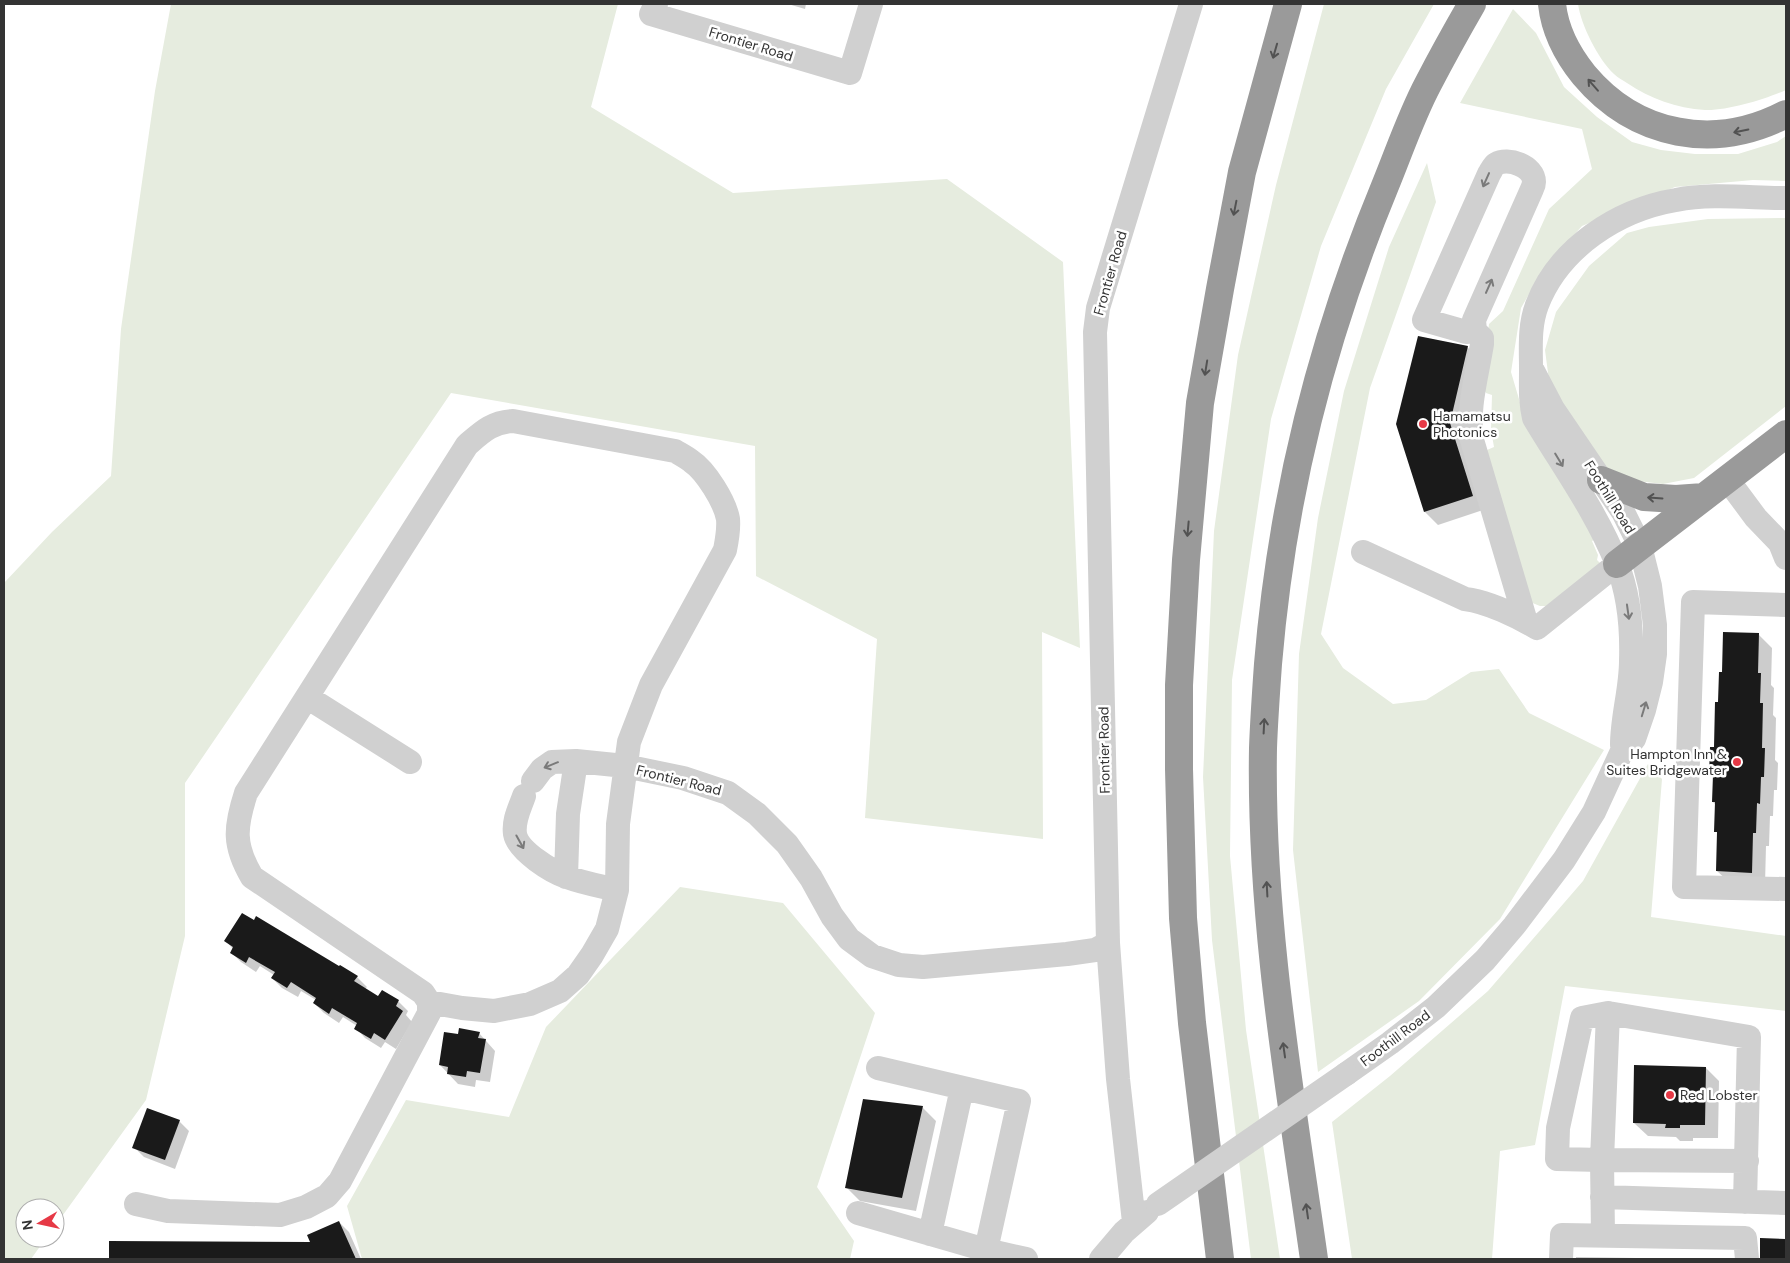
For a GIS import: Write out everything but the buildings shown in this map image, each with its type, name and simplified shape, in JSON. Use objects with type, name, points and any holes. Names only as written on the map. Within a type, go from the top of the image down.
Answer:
[{"type":"highway","points":[[1220,1259],[1192,1023],[1183,918],[1179,695],[1186,560],[1200,403],[1220,289],[1242,172],[1288,4]]},
{"type":"highway","points":[[1314,1259],[1282,1031],[1267,892],[1263,748],[1272,615],[1294,480],[1327,345],[1369,224],[1406,135],[1427,86],[1472,4]]},
{"type":"highway","points":[[1552,4],[1557,29],[1564,46],[1574,62],[1596,90],[1608,101],[1635,118],[1666,129],[1700,135],[1718,135],[1753,129],[1786,114]]},
{"type":"highway","points":[[1617,564],[1786,434]]},
{"type":"highway","points":[[1601,480],[1644,497],[1676,499],[1704,497]]},
{"type":"street","name":"Frontier Road","points":[[654,9],[850,73],[871,4]]},
{"type":"street","name":"Frontier Road","points":[[566,877],[540,862],[523,849],[515,835],[516,818],[528,789],[542,769],[552,762],[576,760],[625,766],[683,778],[728,793],[757,814],[787,844],[811,878],[832,916],[849,939],[872,956],[899,965],[923,967],[1067,954],[1095,950],[1108,944],[1095,332],[1098,308],[1191,4]]},
{"type":"street","points":[[1475,331],[1466,332],[1424,320],[1489,174],[1496,164],[1512,162],[1527,170],[1532,175],[1534,182],[1474,320],[1475,331],[1482,338],[1482,344],[1470,424],[1472,440],[1526,622]]},
{"type":"street","name":"Foothill Road","points":[[1622,751],[1631,662],[1630,629],[1625,592],[1617,564],[1592,514],[1534,418],[1530,399],[1531,330],[1537,306],[1550,281],[1565,259],[1608,224],[1632,212],[1652,205],[1710,196],[1786,198]]},
{"type":"street","name":"Foothill Road","points":[[1100,1259],[1134,1222],[1390,1043],[1436,1007],[1485,960],[1514,926],[1564,860],[1594,812],[1622,751],[1634,738],[1651,682],[1655,654],[1655,625],[1650,586],[1640,546],[1623,512],[1554,408],[1531,367]]},
{"type":"street","points":[[136,1204],[168,1211],[280,1215],[306,1207],[326,1196],[340,1181],[429,1013],[429,1002],[423,993],[252,877],[242,861],[237,831],[240,811],[246,793],[467,445],[482,431],[500,422],[513,421],[674,451],[693,462],[723,502],[728,519],[728,535],[725,550],[650,685],[629,742],[618,824],[616,890],[607,929],[578,975],[560,991],[530,1004],[494,1011],[429,1002]]},
{"type":"street","points":[[1727,479],[1756,518],[1780,543],[1786,558]]},
{"type":"street","points":[[1363,552],[1465,599],[1476,601],[1536,628],[1617,564]]},
{"type":"street","points":[[1786,605],[1693,602],[1684,887],[1786,890]]},
{"type":"street","points":[[307,697],[410,762]]},
{"type":"street","points":[[576,760],[568,814],[566,877],[616,890]]},
{"type":"street","points":[[1108,944],[1118,1079],[1134,1222]]},
{"type":"street","points":[[1603,1235],[1602,1160],[1608,1013]]},
{"type":"street","points":[[1745,1202],[1747,1161],[1749,1037],[1608,1013],[1582,1018],[1558,1128],[1558,1159],[1747,1161]]},
{"type":"street","points":[[878,1068],[1019,1101],[986,1250]]},
{"type":"street","points":[[930,1234],[962,1088]]},
{"type":"street","points":[[1602,1197],[1786,1203]]},
{"type":"street","points":[[858,1213],[986,1250],[1026,1259]]},
{"type":"street","points":[[1561,1259],[1562,1234],[1745,1238],[1747,1259]]},
{"type":"shaded area","points":[[171,4],[618,4],[591,107],[733,193],[947,179],[1063,262],[1080,648],[1042,632],[1043,839],[865,818],[877,639],[756,576],[755,446],[451,393],[185,783],[185,936],[146,1100],[65,1212],[65,1198],[15,1198],[15,1248],[39,1248],[31,1259],[4,1259],[4,583],[52,532],[111,476],[121,329],[155,91]]},
{"type":"shaded area","points":[[1324,4],[1434,4],[1386,89],[1321,246],[1271,419],[1232,680],[1230,856],[1246,1030],[1280,1259],[1251,1259],[1212,940],[1203,777],[1214,531],[1238,355],[1276,185]]},
{"type":"shaded area","points":[[1578,4],[1786,4],[1786,90],[1746,104],[1714,110],[1674,105],[1655,98],[1636,89],[1608,68],[1591,41]]},
{"type":"shaded area","points":[[1513,9],[1536,33],[1564,87],[1597,117],[1632,142],[1661,150],[1695,154],[1738,154],[1777,142],[1786,136],[1786,181],[1753,180],[1675,187],[1582,226],[1544,268],[1521,308],[1511,372],[1521,406],[1597,538],[1592,541],[1598,555],[1597,560],[1601,564],[1546,606],[1530,602],[1487,450],[1494,447],[1491,430],[1492,395],[1486,393],[1481,385],[1489,324],[1503,311],[1549,209],[1592,169],[1582,129],[1460,103]]},
{"type":"shaded area","points":[[1427,163],[1436,202],[1370,388],[1321,634],[1343,668],[1393,704],[1426,700],[1471,672],[1499,669],[1529,713],[1604,750],[1500,919],[1419,1001],[1318,1072],[1293,850],[1299,654],[1318,518],[1344,391],[1389,247]]},
{"type":"shaded area","points":[[1786,218],[1786,406],[1694,478],[1663,484],[1629,480],[1601,467],[1550,388],[1545,350],[1556,312],[1589,266],[1627,233],[1649,227],[1708,219]]},
{"type":"shaded area","points":[[1648,764],[1662,779],[1651,917],[1786,936],[1786,1011],[1565,986],[1535,1145],[1500,1151],[1492,1259],[1352,1259],[1332,1122],[1390,1076],[1488,991],[1583,881]]},
{"type":"shaded area","points":[[680,887],[783,903],[875,1013],[817,1187],[854,1241],[850,1259],[362,1259],[347,1206],[406,1100],[509,1117],[546,1027]]},
{"type":"place","name":"Hamamatsu Photonics","points":[[1423,424]]},
{"type":"place","name":"Hampton Inn & Suites Bridgewater","points":[[1737,762]]},
{"type":"place","name":"Red Lobster","points":[[1670,1095]]}]
